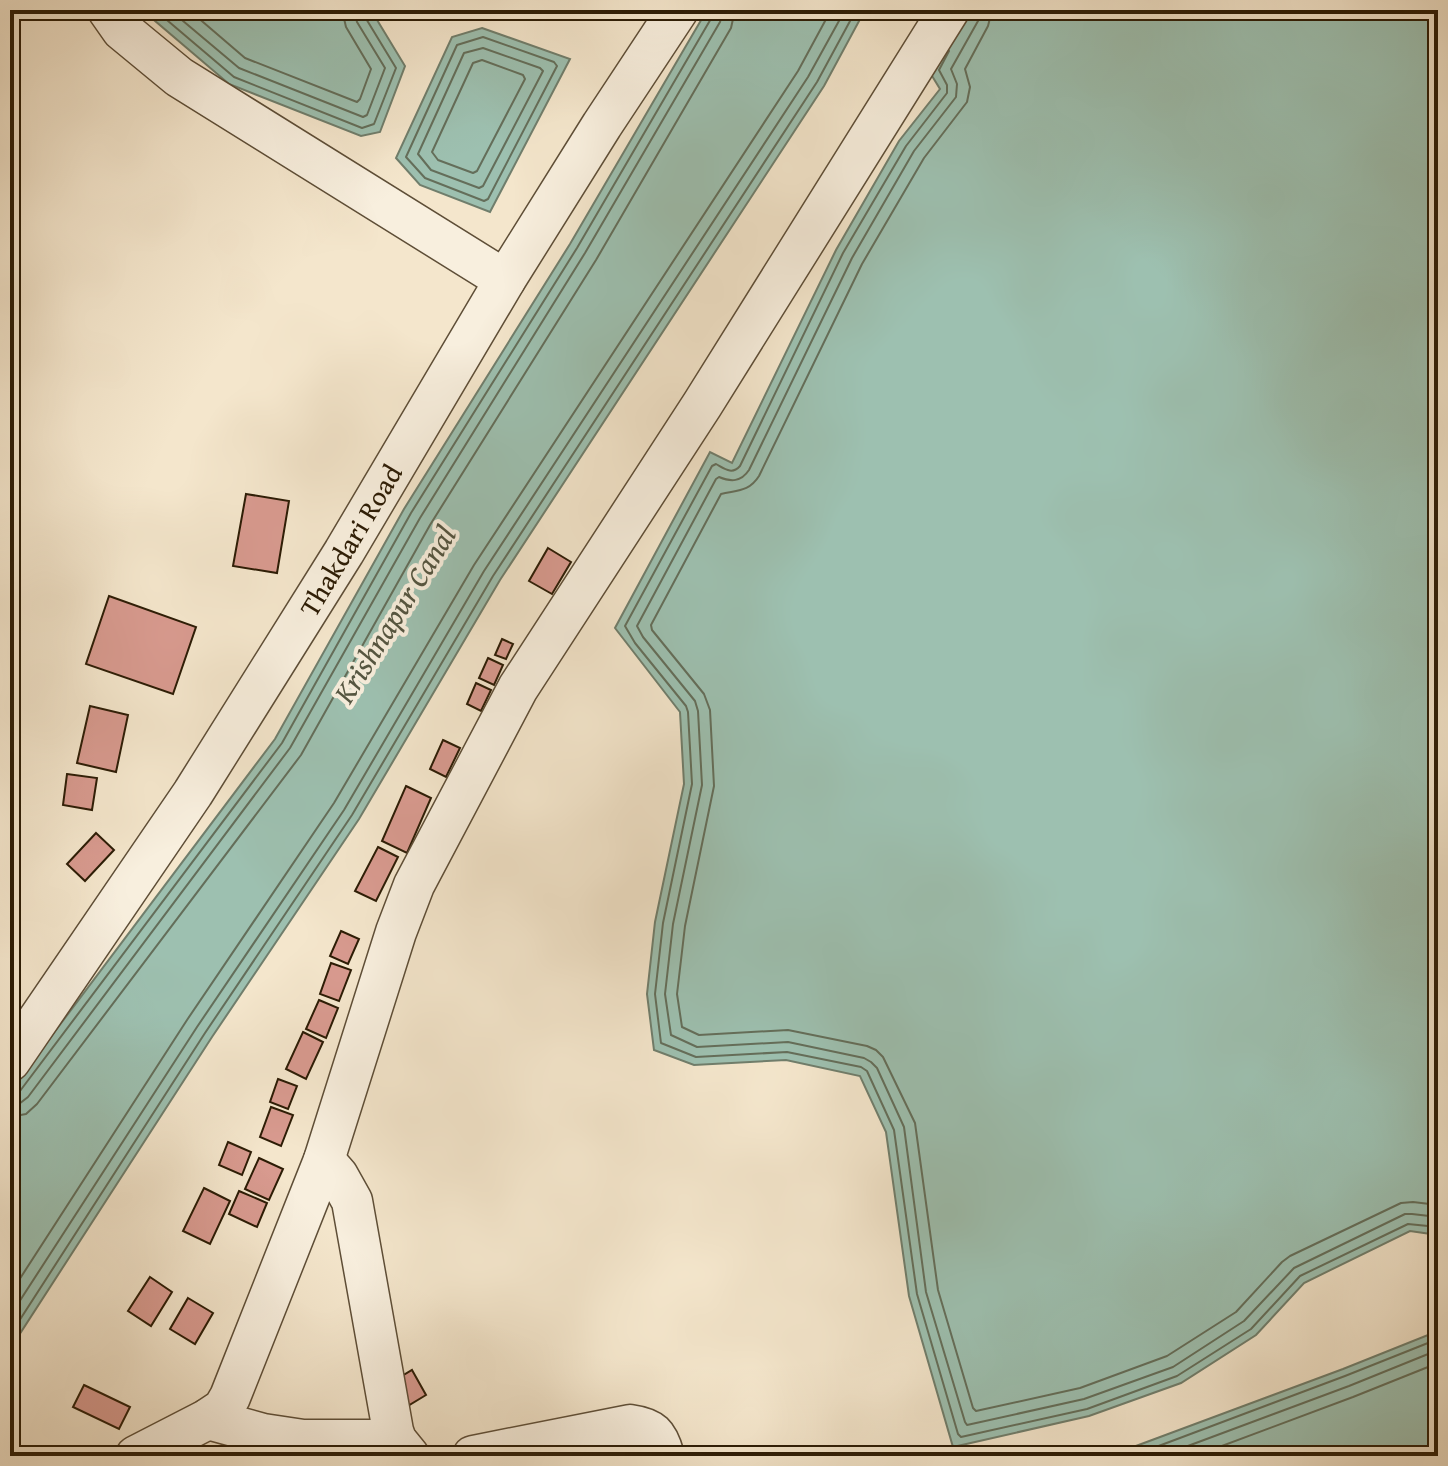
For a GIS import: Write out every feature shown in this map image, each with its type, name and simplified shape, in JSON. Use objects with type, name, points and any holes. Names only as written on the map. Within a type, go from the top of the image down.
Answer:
[{"type":"street","points":[[108,10],[122,30],[179,77],[505,280]]},
{"type":"street","name":"Thakdari Road","points":[[10,1061],[193,793],[344,552],[505,280],[678,10]]},
{"type":"street","points":[[136,1456],[208,1419],[223,1409],[230,1397],[324,1160],[396,932],[414,885],[518,688],[702,405],[949,10]]},
{"type":"street","points":[[208,1419],[263,1434],[303,1440],[402,1448],[352,1201],[338,1176],[324,1160]]},
{"type":"street","points":[[473,1456],[630,1425],[654,1432],[664,1456]]},
{"type":"water","points":[[148,10],[371,10],[405,66],[380,132],[361,136],[229,84],[154,20]]},
{"type":"water","name":"Krishnapur Canal","points":[[707,10],[865,10],[824,86],[500,580],[359,819],[212,1037],[10,1349],[10,1091],[275,739],[404,509],[570,244]]},
{"type":"water","points":[[963,10],[1438,10],[1438,1235],[1410,1231],[1304,1283],[1256,1335],[1181,1383],[1089,1416],[953,1447],[909,1296],[886,1132],[860,1076],[786,1060],[694,1065],[654,1050],[647,994],[655,922],[684,784],[680,712],[615,628],[710,452],[732,463],[836,250],[899,141],[940,89],[929,71]]},
{"type":"water","points":[[482,28],[570,59],[490,212],[420,185],[396,158],[452,37]]},
{"type":"water","points":[[1438,1331],[1438,1456],[1109,1456],[1343,1369]]},
{"type":"building","points":[[246,494],[289,501],[277,573],[233,566]]},
{"type":"building","points":[[548,548],[571,562],[552,594],[529,581]]},
{"type":"building","points":[[109,596],[196,627],[173,694],[86,664]]},
{"type":"building","points":[[502,639],[513,644],[506,659],[495,655]]},
{"type":"building","points":[[488,658],[503,665],[494,685],[479,678]]},
{"type":"building","points":[[476,683],[491,690],[481,711],[467,704]]},
{"type":"building","points":[[90,706],[128,715],[116,772],[77,763]]},
{"type":"building","points":[[443,740],[460,748],[446,777],[430,769]]},
{"type":"building","points":[[67,774],[97,778],[92,810],[63,805]]},
{"type":"building","points":[[406,786],[431,798],[407,853],[382,841]]},
{"type":"building","points":[[96,833],[114,850],[85,881],[67,864]]},
{"type":"building","points":[[378,847],[398,857],[376,901],[355,891]]},
{"type":"building","points":[[341,931],[359,939],[348,964],[330,956]]},
{"type":"building","points":[[331,963],[351,970],[339,1001],[320,994]]},
{"type":"building","points":[[319,1000],[338,1008],[326,1038],[306,1029]]},
{"type":"building","points":[[303,1032],[323,1042],[306,1079],[286,1069]]},
{"type":"building","points":[[278,1079],[297,1086],[288,1109],[270,1102]]},
{"type":"building","points":[[271,1107],[293,1115],[281,1146],[260,1137]]},
{"type":"building","points":[[228,1142],[251,1152],[242,1175],[219,1165]]},
{"type":"building","points":[[259,1158],[283,1169],[269,1200],[245,1189]]},
{"type":"building","points":[[204,1188],[230,1201],[210,1244],[183,1231]]},
{"type":"building","points":[[239,1191],[267,1203],[257,1227],[229,1214]]},
{"type":"building","points":[[150,1277],[172,1292],[151,1326],[128,1311]]},
{"type":"building","points":[[188,1298],[213,1313],[195,1344],[170,1329]]},
{"type":"building","points":[[412,1370],[426,1395],[401,1410],[387,1385]]},
{"type":"building","points":[[84,1385],[130,1407],[119,1429],[73,1407]]},
{"type":"building","points":[[626,1433],[630,1456],[583,1456],[581,1442]]}]
